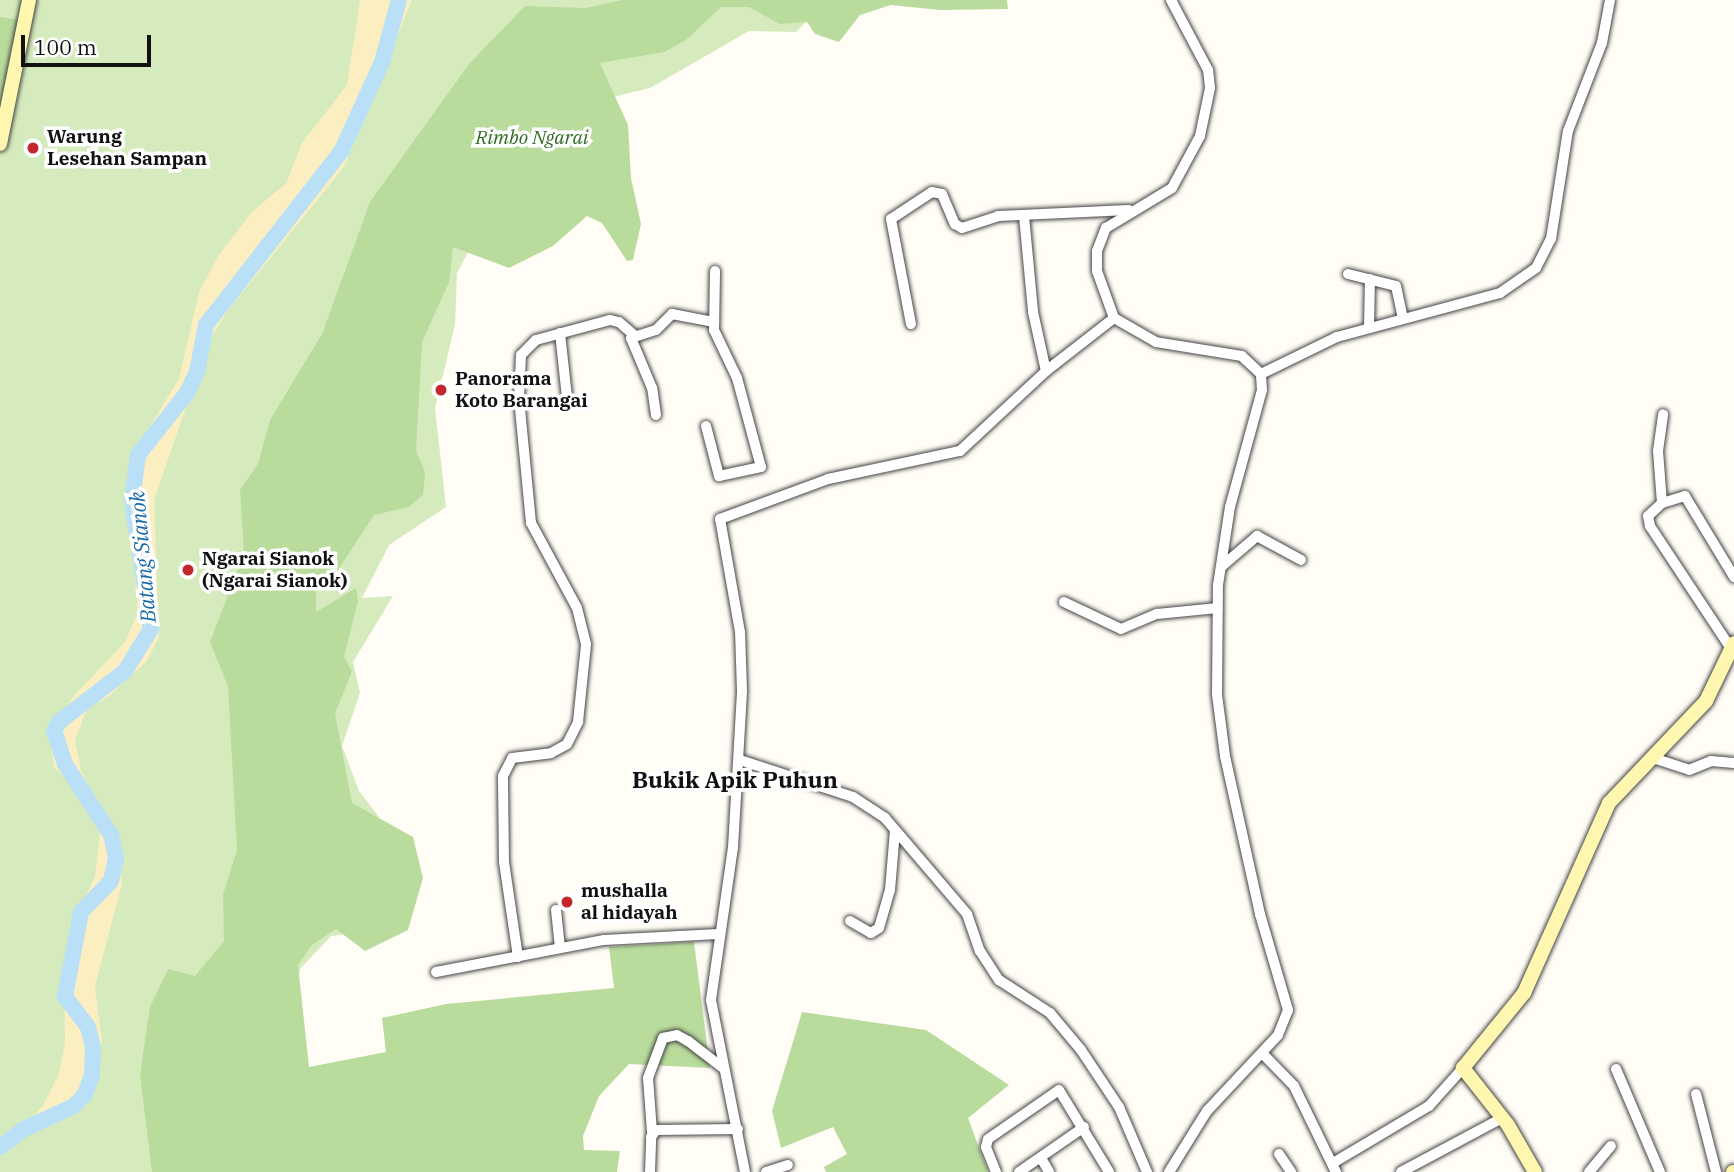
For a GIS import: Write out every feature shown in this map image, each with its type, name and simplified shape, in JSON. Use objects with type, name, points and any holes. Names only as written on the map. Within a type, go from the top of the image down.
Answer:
[{"type":"street","points":[[0,144],[29,0]]},
{"type":"street","points":[[1169,1172],[1207,1111],[1263,1054],[1284,1022],[1287,998],[1260,914],[1225,756],[1217,694],[1221,567],[1230,507],[1262,390],[1261,374],[1242,356],[1156,342],[1114,317],[1097,271],[1100,238],[1116,219],[1142,208],[1172,188],[1194,156],[1210,88],[1205,59],[1171,0]]},
{"type":"street","points":[[1261,374],[1300,351],[1369,327],[1500,293],[1536,268],[1546,255],[1571,120],[1602,43],[1610,0]]},
{"type":"street","points":[[911,324],[891,224],[894,212],[938,191],[955,224],[962,228],[998,216],[1142,208]]},
{"type":"street","points":[[1024,216],[1033,312],[1046,371]]},
{"type":"street","points":[[706,426],[719,476],[761,467],[737,378],[717,339],[713,322],[715,271]]},
{"type":"street","points":[[1348,274],[1396,286],[1402,318]]},
{"type":"street","points":[[1369,327],[1370,279]]},
{"type":"street","points":[[518,957],[504,862],[503,776],[512,758],[551,753],[567,744],[578,722],[586,644],[577,608],[539,541],[527,502],[519,398],[521,355],[528,343],[610,320],[634,335],[656,330],[672,314],[713,322]]},
{"type":"street","points":[[745,1172],[711,1000],[718,934],[733,848],[740,760],[740,632],[720,519],[828,479],[960,451],[1046,371],[1114,317]]},
{"type":"street","points":[[560,333],[567,397]]},
{"type":"street","points":[[634,335],[632,342],[652,388],[656,415]]},
{"type":"street","points":[[1662,503],[1658,451],[1663,414]]},
{"type":"street","points":[[1263,1054],[1294,1086],[1314,1133],[1334,1168],[1429,1106],[1524,993],[1609,803],[1706,701],[1733,646],[1648,523],[1648,516],[1662,503],[1678,495],[1688,499],[1734,577]]},
{"type":"street","points":[[1221,567],[1257,536],[1301,560]]},
{"type":"street","points":[[1064,603],[1121,629],[1157,614],[1218,608]]},
{"type":"street","points":[[1653,758],[1689,770],[1711,761],[1734,763]]},
{"type":"street","points":[[740,760],[853,797],[872,807],[895,830],[967,914],[980,951],[999,980],[1051,1013],[1081,1050],[1119,1107],[1147,1172]]},
{"type":"street","points":[[850,921],[871,933],[880,929],[890,890],[895,830]]},
{"type":"street","points":[[556,909],[560,948]]},
{"type":"street","points":[[436,972],[560,948],[641,936],[718,934]]},
{"type":"street","points":[[650,1172],[652,1132],[648,1079],[663,1038],[677,1035],[723,1068]]},
{"type":"street","points":[[1463,1068],[1502,1118],[1535,1172]]},
{"type":"street","points":[[1616,1069],[1660,1172]]},
{"type":"street","points":[[996,1172],[986,1147],[988,1139],[1055,1090],[1062,1092],[1109,1172]]},
{"type":"street","points":[[1696,1094],[1716,1172]]},
{"type":"street","points":[[1401,1172],[1502,1118]]},
{"type":"street","points":[[1019,1172],[1084,1127]]},
{"type":"street","points":[[652,1132],[738,1129]]},
{"type":"street","points":[[1589,1172],[1611,1146]]},
{"type":"street","points":[[1279,1154],[1291,1172]]},
{"type":"street","points":[[1041,1158],[1049,1172]]},
{"type":"street","points":[[766,1172],[788,1164]]},
{"type":"green space","name":"Ngarai Sianok (Ngarai Sianok)","points":[[0,0],[827,0],[796,32],[749,31],[650,88],[613,97],[521,154],[457,273],[455,325],[435,408],[446,507],[389,545],[362,598],[393,596],[353,662],[360,693],[342,746],[359,791],[379,817],[387,929],[331,936],[300,969],[265,1172],[0,1172]]},
{"type":"green space","name":"Rimbo Ngarai","points":[[622,0],[1007,0],[1008,9],[940,10],[891,5],[860,15],[839,42],[815,34],[807,22],[780,24],[749,7],[721,7],[686,40],[664,52],[600,63],[628,125],[631,178],[641,224],[633,260],[627,261],[602,223],[587,216],[553,246],[509,268],[453,247],[449,282],[422,342],[416,451],[425,472],[423,495],[409,507],[374,515],[338,570],[316,580],[316,612],[356,588],[358,601],[344,657],[352,671],[335,714],[352,803],[413,837],[423,878],[408,930],[365,951],[336,929],[312,945],[298,965],[309,1067],[386,1052],[382,1018],[446,1004],[614,988],[609,947],[694,942],[710,1068],[629,1064],[599,1096],[583,1136],[584,1150],[620,1151],[617,1172],[152,1172],[140,1075],[150,1007],[168,969],[195,976],[224,941],[223,895],[237,850],[228,686],[210,642],[244,553],[240,490],[258,464],[270,420],[322,334],[370,202],[469,64],[525,6],[586,8]]},
{"type":"green space","points":[[0,17],[21,20],[0,116]]},
{"type":"green space","points":[[802,1012],[926,1030],[1009,1085],[968,1118],[988,1172],[826,1172],[824,1167],[847,1154],[833,1127],[781,1148],[772,1111]]},
{"type":"sand","points":[[360,0],[412,0],[344,167],[229,309],[209,341],[154,500],[159,638],[146,662],[107,698],[88,707],[75,740],[81,771],[119,844],[122,884],[95,986],[102,1043],[86,1106],[45,1124],[2,1153],[43,1105],[59,1074],[65,1043],[64,966],[74,920],[95,877],[100,831],[76,786],[54,768],[50,733],[73,697],[124,643],[138,613],[130,475],[138,446],[179,379],[199,292],[218,256],[251,213],[286,183],[302,143],[347,85]]},
{"type":"waterway","name":"Batang Sianok","points":[[0,1147],[24,1129],[74,1106],[85,1094],[92,1075],[93,1047],[88,1027],[65,996],[81,912],[111,881],[116,858],[111,835],[65,764],[54,731],[59,722],[125,671],[151,629],[132,500],[138,455],[187,393],[197,372],[206,325],[342,150],[382,62],[399,0]]},
{"type":"place","name":"Warung Lesehan Sampan","points":[[33,148]]},
{"type":"place","name":"Panorama Koto Barangai","points":[[441,390]]},
{"type":"place","name":"Ngarai Sianok (Ngarai Sianok)","points":[[188,570]]},
{"type":"place","name":"mushalla al hidayah","points":[[567,902]]},
{"type":"district","name":"Bukik Apik Puhun","points":[[735,779]]}]
